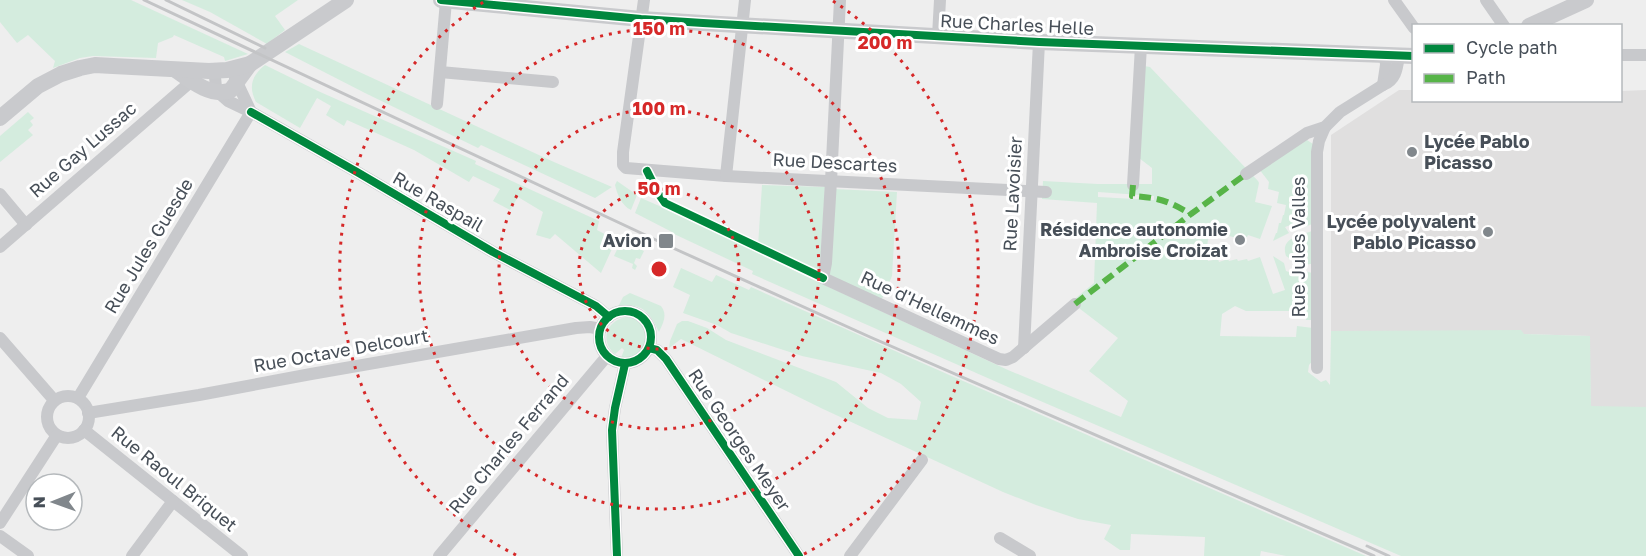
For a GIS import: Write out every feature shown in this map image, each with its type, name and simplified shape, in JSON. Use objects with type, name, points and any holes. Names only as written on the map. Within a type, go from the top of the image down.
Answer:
[{"type":"street","points":[[194,76],[228,74],[250,64],[346,0]]},
{"type":"street","name":"Rue Charles Helle","points":[[441,0],[641,20],[1039,42],[1399,55]]},
{"type":"street","points":[[641,20],[644,0]]},
{"type":"street","points":[[726,176],[745,0]]},
{"type":"street","points":[[831,181],[840,0]]},
{"type":"street","points":[[938,36],[940,0]]},
{"type":"street","points":[[1394,0],[1412,27]]},
{"type":"street","points":[[1486,0],[1503,24]]},
{"type":"street","points":[[1534,24],[1586,0]]},
{"type":"street","points":[[437,104],[446,1]]},
{"type":"street","name":"Rue Descartes","points":[[641,20],[623,152],[623,165],[630,170],[1046,192]]},
{"type":"street","name":"Rue Lavoisier","points":[[1024,348],[1039,42]]},
{"type":"street","points":[[1133,185],[1142,46]]},
{"type":"street","points":[[1246,174],[1306,133],[1325,128],[1340,112],[1383,85],[1386,65],[1399,55]]},
{"type":"street","points":[[1622,55],[1646,55]]},
{"type":"street","points":[[0,118],[38,86],[61,74],[95,65],[174,69],[194,76],[219,93],[231,90],[228,74]]},
{"type":"street","points":[[440,72],[552,82]]},
{"type":"street","points":[[228,74],[251,112]]},
{"type":"street","name":"Rue Gay Lussac","points":[[0,247],[194,76]]},
{"type":"street","name":"Rue Raspail","points":[[219,93],[228,101],[357,172],[494,252],[596,306],[609,317]]},
{"type":"street","name":"Rue Jules Guesde","points":[[78,398],[251,112]]},
{"type":"street","name":"Rue Jules Valles","points":[[1317,368],[1317,152],[1325,128]]},
{"type":"street","name":"Rue d'Hellemmes","points":[[831,181],[823,278],[999,360],[1013,357],[1075,304]]},
{"type":"street","points":[[0,194],[26,225]]},
{"type":"street","points":[[622,311],[637,314],[643,318],[651,332],[652,339],[645,355],[639,360],[632,363],[618,363],[607,356],[600,343],[601,329],[609,317],[622,311]]},
{"type":"street","name":"Rue Octave Delcourt","points":[[88,413],[576,328],[601,329]]},
{"type":"street","points":[[0,338],[54,400]]},
{"type":"street","name":"Rue Georges Meyer","points":[[649,348],[657,350],[666,359],[799,556]]},
{"type":"street","name":"Rue Charles Ferrand","points":[[439,556],[607,356]]},
{"type":"street","points":[[617,556],[612,430],[625,363]]},
{"type":"street","points":[[63,396],[78,398],[85,404],[89,418],[84,430],[68,438],[57,435],[47,421],[48,410],[54,400],[63,396]]},
{"type":"street","name":"Rue Raoul Briquet","points":[[84,430],[243,556]]},
{"type":"street","points":[[0,523],[57,435]]},
{"type":"street","points":[[850,556],[922,460]]},
{"type":"street","points":[[132,556],[173,501]]},
{"type":"street","points":[[0,536],[28,556]]},
{"type":"street","points":[[1000,538],[1030,556]]},
{"type":"shaded area","name":"Lycée polyvalent Pablo Picasso","points":[[1399,90],[1412,90],[1412,102],[1622,102],[1622,91],[1646,90],[1646,407],[1591,407],[1589,336],[1331,331],[1331,135]]},
{"type":"green space","points":[[0,0],[131,0],[248,54],[225,61],[224,57],[174,35],[158,43],[156,58],[93,56],[80,58],[53,68],[55,61],[28,35],[17,43],[0,22]]},
{"type":"green space","points":[[182,0],[298,0],[275,16],[285,30],[267,44],[210,12]]},
{"type":"green space","points":[[299,44],[612,187],[595,198],[481,145],[478,148],[285,52]]},
{"type":"green space","points":[[265,65],[476,161],[475,164],[599,221],[597,230],[616,240],[601,273],[555,234],[550,239],[536,235],[543,212],[518,197],[510,210],[493,201],[500,189],[473,176],[469,182],[414,150],[347,120],[344,126],[326,115],[331,106],[317,98],[300,128],[256,102],[252,91],[254,77]]},
{"type":"green space","points":[[1144,66],[1150,67],[1258,181],[1255,202],[1272,206],[1260,239],[1248,235],[1247,237],[1238,235],[1237,238],[1229,236],[1228,238],[1209,235],[1206,251],[1208,261],[1247,259],[1248,261],[1260,257],[1273,294],[1285,290],[1273,256],[1284,263],[1286,271],[1295,274],[1294,268],[1312,273],[1313,320],[1306,320],[1305,311],[1246,311],[1235,306],[1222,314],[1220,336],[1296,337],[1297,326],[1313,328],[1314,359],[1309,365],[1308,372],[1321,382],[1326,380],[1330,385],[1331,331],[1521,330],[1524,334],[1590,336],[1591,406],[1646,407],[1646,556],[1401,556],[752,274],[753,271],[635,213],[641,198],[1008,370],[1121,417],[1128,401],[1089,371],[1118,338],[1071,302],[1094,283],[1097,203],[1042,199],[1043,181],[1152,184],[1152,168],[1139,158]],"holes":[[[1098,192],[1154,196],[1154,200],[1098,197]]]},
{"type":"green space","points":[[28,112],[34,118],[30,121],[33,125],[28,130],[33,135],[0,162],[0,136]]},
{"type":"green space","points":[[1307,140],[1313,144],[1312,224],[1305,227],[1299,222],[1285,227],[1289,233],[1273,241],[1286,205],[1277,203],[1279,192],[1268,189],[1269,182],[1259,169]]},
{"type":"green space","points":[[617,181],[637,195],[631,210],[625,206],[619,196],[615,185]]},
{"type":"green space","points":[[762,185],[825,187],[818,270],[810,270],[758,246]]},
{"type":"green space","points":[[834,189],[897,192],[892,276],[881,301],[830,275]]},
{"type":"green space","points":[[1312,231],[1312,264],[1298,262],[1286,256],[1288,241]]},
{"type":"green space","points":[[621,241],[644,251],[640,259],[636,258],[635,270],[632,268],[633,264],[614,256]]},
{"type":"green space","points":[[681,268],[712,282],[716,275],[749,290],[751,287],[1366,556],[1286,556],[1261,551],[1260,556],[1204,556],[1205,537],[1131,534],[1130,550],[1120,550],[1104,539],[1111,525],[1078,519],[1003,492],[823,409],[681,339],[669,348],[677,324],[688,321],[707,328],[726,340],[836,382],[868,408],[888,418],[917,420],[921,402],[901,384],[881,373],[802,356],[731,333],[717,325],[683,313],[690,295],[673,287]]},
{"type":"green space","points":[[630,293],[661,306],[664,316],[659,332],[644,310],[633,306],[618,307],[623,297]]},
{"type":"green space","points":[[626,317],[636,320],[643,326],[647,341],[639,354],[631,358],[621,358],[624,350],[622,348],[615,354],[610,349],[606,337],[614,322]]},
{"type":"railway","points":[[144,0],[673,248],[870,337],[1374,556]]},
{"type":"railway","points":[[166,0],[265,48]]},
{"type":"railway","points":[[1367,546],[1389,556]]},
{"type":"marked path","points":[[1075,304],[1246,174]]},
{"type":"marked path","points":[[1133,185],[1132,196],[1163,200],[1191,214]]},
{"type":"cycle path","points":[[441,0],[703,23],[1039,42],[1412,56]]},
{"type":"cycle path","points":[[251,112],[493,252],[596,306],[609,317]]},
{"type":"cycle path","points":[[647,171],[665,203],[823,278]]},
{"type":"cycle path","points":[[620,311],[630,311],[639,315],[647,323],[651,337],[647,351],[639,359],[630,363],[620,363],[611,359],[603,351],[599,342],[599,332],[603,323],[611,315],[620,311]]},
{"type":"cycle path","points":[[649,348],[657,350],[666,359],[799,556]]},
{"type":"cycle path","points":[[617,556],[612,430],[625,364]]},
{"type":"place","name":"Lycée Pablo Picasso","points":[[1412,152]]},
{"type":"place","name":"Lycée polyvalent Pablo Picasso","points":[[1488,232]]},
{"type":"place","name":"Résidence autonomie Ambroise Croizat","points":[[1240,240]]},
{"type":"place","name":"Avion","points":[[666,241]]}]
